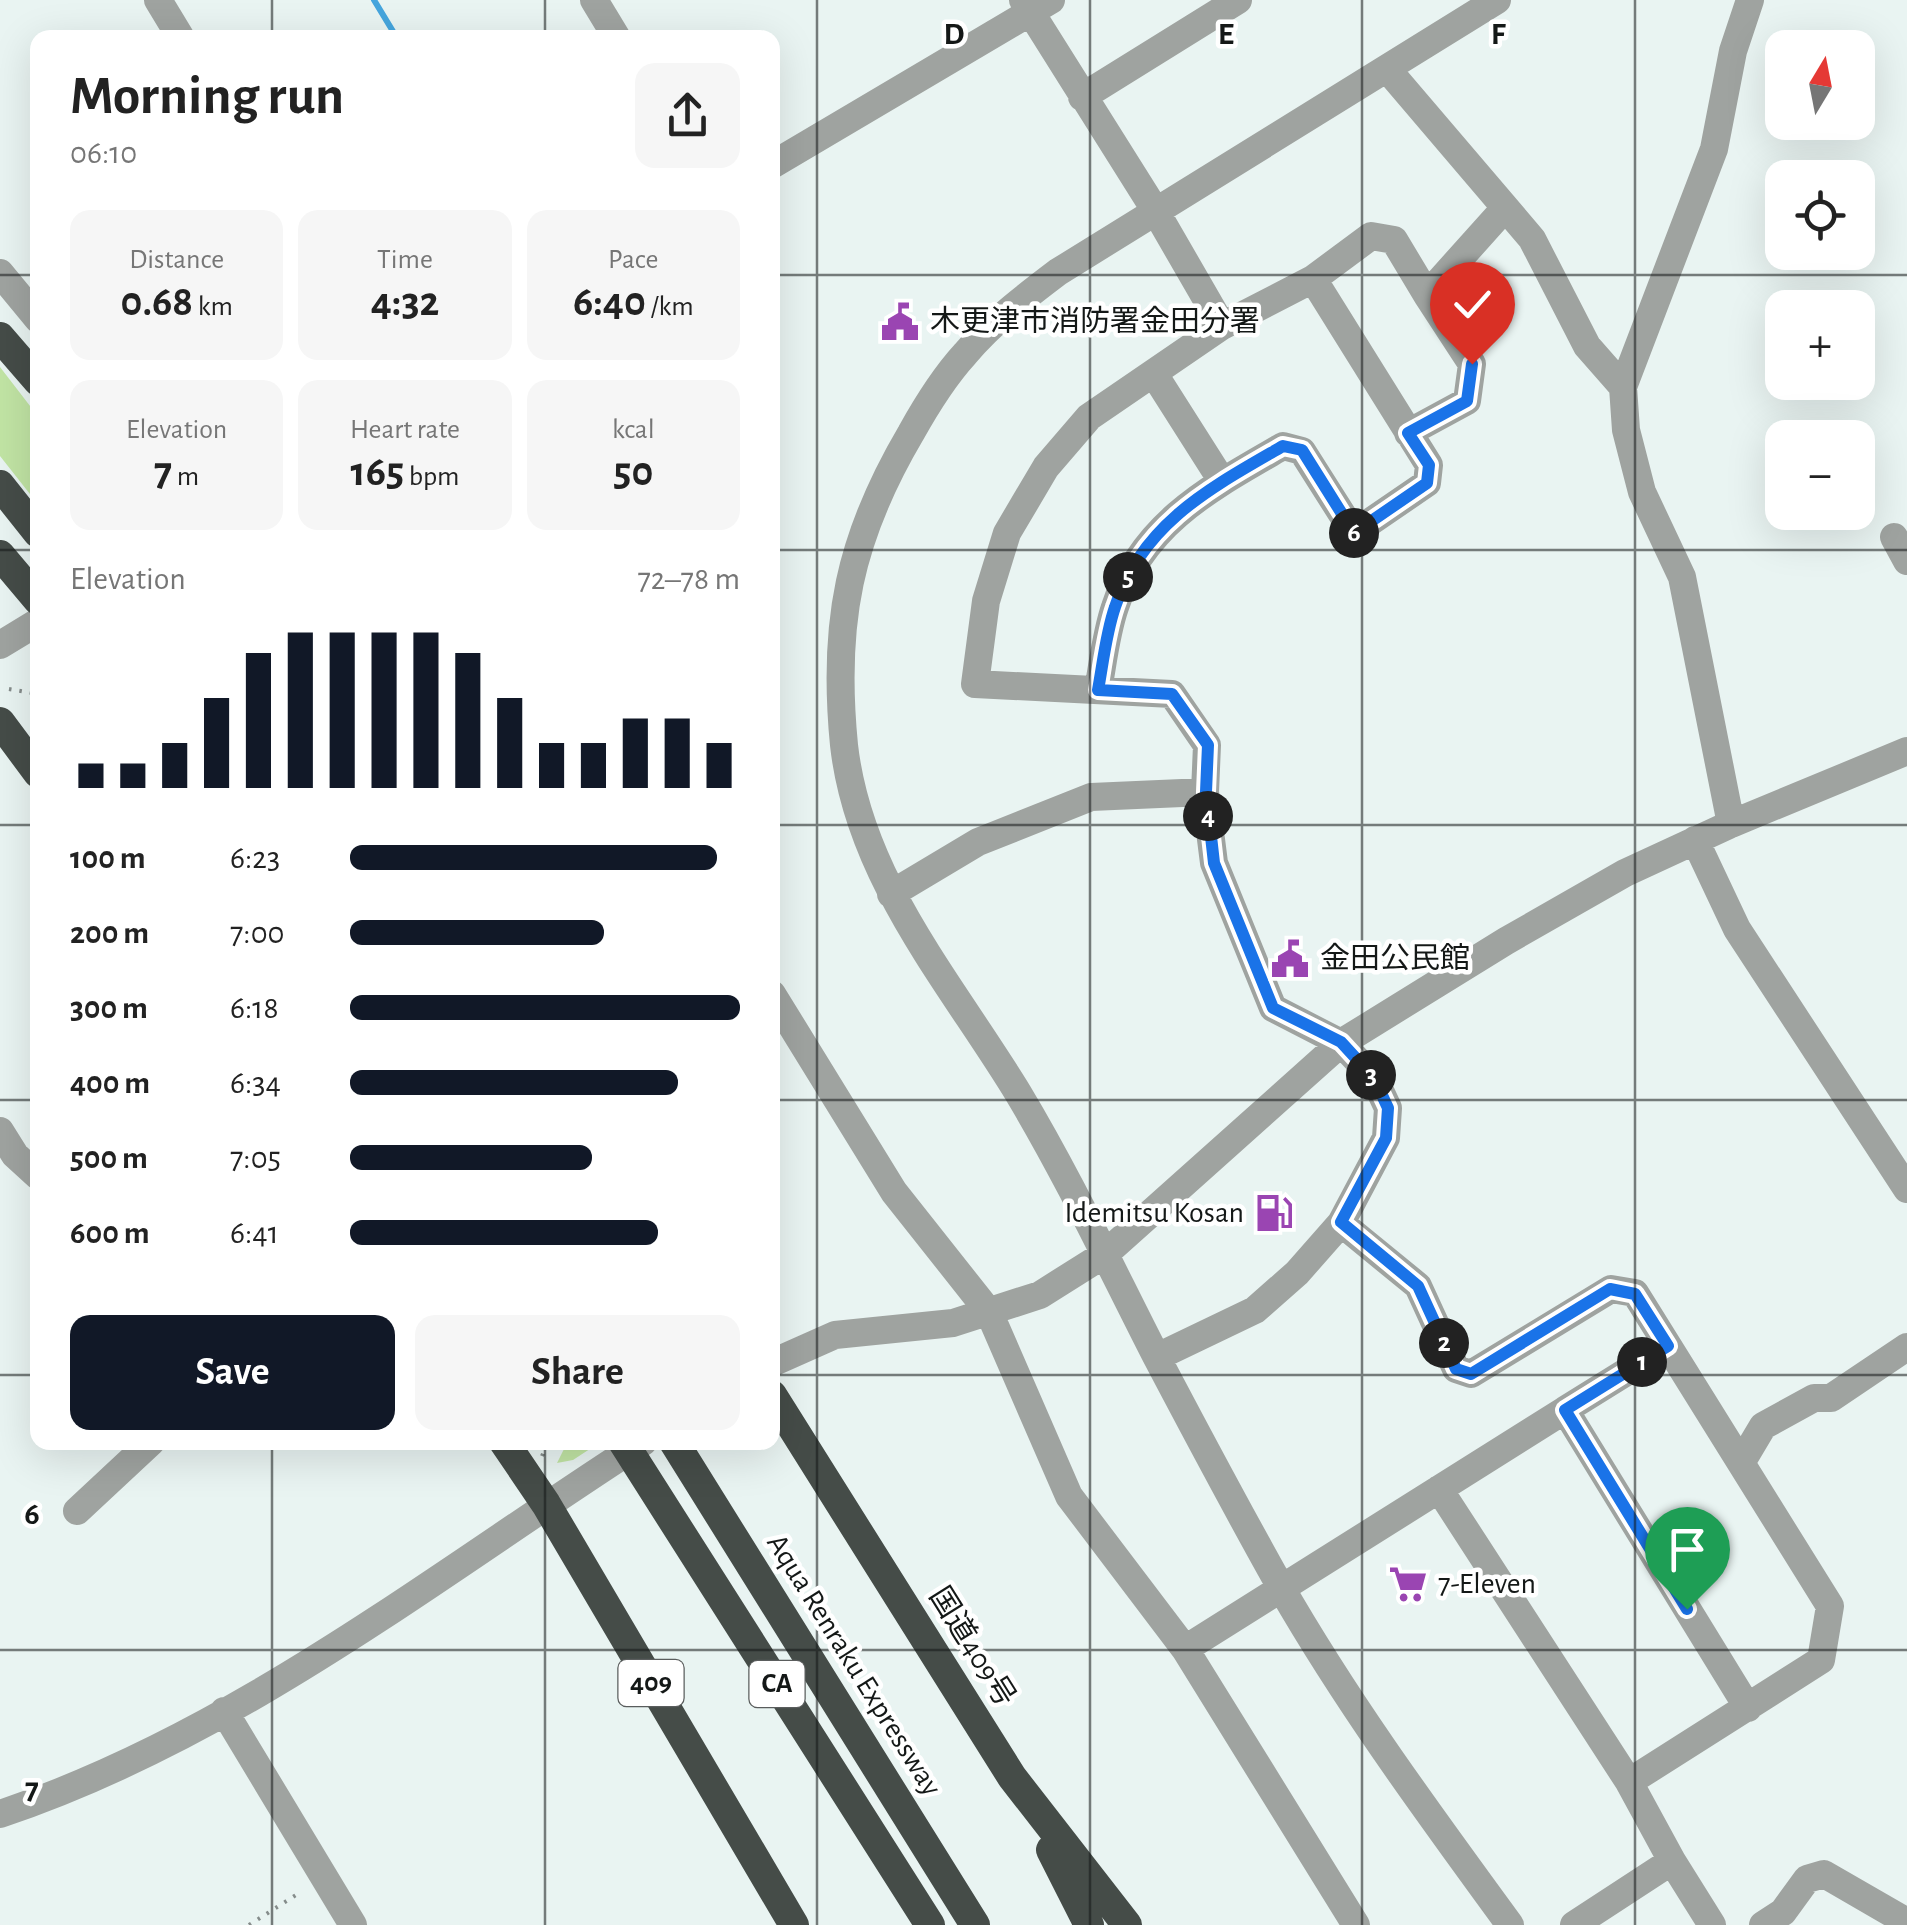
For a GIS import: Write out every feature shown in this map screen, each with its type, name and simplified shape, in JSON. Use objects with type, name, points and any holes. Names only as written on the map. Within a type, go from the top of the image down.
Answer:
[{"type":"highway","points":[[0,337],[30,372]]},
{"type":"highway","points":[[0,485],[30,522]]},
{"type":"highway","points":[[0,556],[30,591]]},
{"type":"highway","points":[[0,722],[30,762]]},
{"type":"highway","name":"国道409号","points":[[780,1408],[1012,1777],[1127,1925]]},
{"type":"highway","name":"409","points":[[509,1450],[546,1504],[794,1925]]},
{"type":"highway","name":"CA","points":[[629,1450],[930,1925]]},
{"type":"highway","name":"Aqua Renraku Expressway","points":[[679,1450],[975,1925]]},
{"type":"highway","points":[[1012,1777],[1089,1925]]},
{"type":"street","points":[[158,0],[176,30]]},
{"type":"street","points":[[594,0],[612,30]]},
{"type":"street","points":[[1082,97],[1238,0]]},
{"type":"street","points":[[1497,0],[1058,272],[1007,312],[963,356],[922,414],[885,477],[860,536],[843,610],[840,682],[845,751],[863,824],[891,894],[924,952],[1018,1094],[1281,1586],[1389,1758],[1510,1925]]},
{"type":"street","points":[[1731,824],[1682,577],[1642,492],[1626,430],[1623,388],[1714,150],[1733,50],[1750,0]]},
{"type":"street","points":[[780,160],[1035,4],[1082,97],[1155,210],[1222,326]]},
{"type":"street","points":[[1388,70],[1532,238],[1587,346],[1623,388]]},
{"type":"street","points":[[1427,295],[1505,208]]},
{"type":"street","points":[[1157,1357],[1254,1310],[1297,1274],[1341,1222],[1386,1138],[1388,1108],[1374,1078],[1341,1042],[1273,1008],[1214,863],[1206,792],[1208,745],[1172,694],[974,684],[986,602],[1007,534],[1046,467],[1089,417],[1222,326],[1313,278],[1371,236],[1394,240],[1472,364],[1467,401],[1408,433]]},
{"type":"street","points":[[0,273],[30,309]]},
{"type":"street","points":[[1098,690],[1114,607],[1135,560],[1167,521],[1222,481],[1283,446],[1302,450],[1354,533],[1427,483],[1429,465],[1313,278]]},
{"type":"street","points":[[1154,374],[1222,481]]},
{"type":"street","points":[[0,645],[30,627]]},
{"type":"street","points":[[780,1359],[835,1335],[953,1322],[1040,1296],[1105,1254],[1341,1042],[1624,873],[1907,752]]},
{"type":"street","points":[[891,894],[978,842],[1091,797],[1206,792]]},
{"type":"street","points":[[1694,840],[1737,929],[1907,1189]]},
{"type":"street","points":[[780,1007],[894,1192],[989,1312],[1069,1496],[1185,1650],[1356,1925]]},
{"type":"street","points":[[0,1130],[15,1155],[30,1169]]},
{"type":"street","points":[[1341,1222],[1418,1286],[1456,1369],[1471,1374],[1610,1289],[1635,1294],[1830,1606],[1821,1660],[1630,1782]]},
{"type":"street","points":[[1185,1650],[1281,1586],[1668,1346]]},
{"type":"street","points":[[1741,1463],[1762,1426],[1814,1398],[1831,1398],[1907,1347]]},
{"type":"street","points":[[1565,1410],[1748,1708]]},
{"type":"street","points":[[76,1512],[142,1450]]},
{"type":"street","points":[[0,1814],[152,1751],[224,1711],[428,1589],[546,1504],[631,1450]]},
{"type":"street","points":[[1439,1489],[1630,1782],[1712,1925]]},
{"type":"street","points":[[224,1711],[352,1925]]},
{"type":"street","points":[[1574,1925],[1672,1861]]},
{"type":"street","points":[[1763,1925],[1782,1912],[1807,1879],[1824,1874],[1907,1922]]},
{"type":"path","points":[[10,689],[30,693]]},
{"type":"path","points":[[249,1925],[296,1895]]},
{"type":"green space","points":[[0,367],[30,406],[30,494],[0,456]]},
{"type":"green space","points":[[563,1450],[588,1450],[573,1460],[557,1463]]},
{"type":"waterway","points":[[374,0],[392,30]]},
{"type":"place","name":"木更津市消防署金田分署","points":[[900,322]]},
{"type":"place","name":"金田公民館","points":[[1290,959]]},
{"type":"place","name":"Idemitsu Kosan","points":[[1274,1213]]},
{"type":"place","name":"7-Eleven","points":[[1408,1584]]},
{"type":"route","points":[[1472,364],[1467,401],[1408,433],[1429,465],[1427,483],[1354,533],[1302,450],[1283,446],[1222,481],[1167,521],[1135,560],[1114,607],[1098,690],[1172,694],[1208,745],[1206,792],[1214,863],[1273,1008],[1341,1042],[1374,1078],[1388,1108],[1386,1138],[1341,1222],[1418,1286],[1456,1369],[1471,1374],[1610,1289],[1635,1294],[1668,1346],[1565,1410],[1687,1609]]}]
